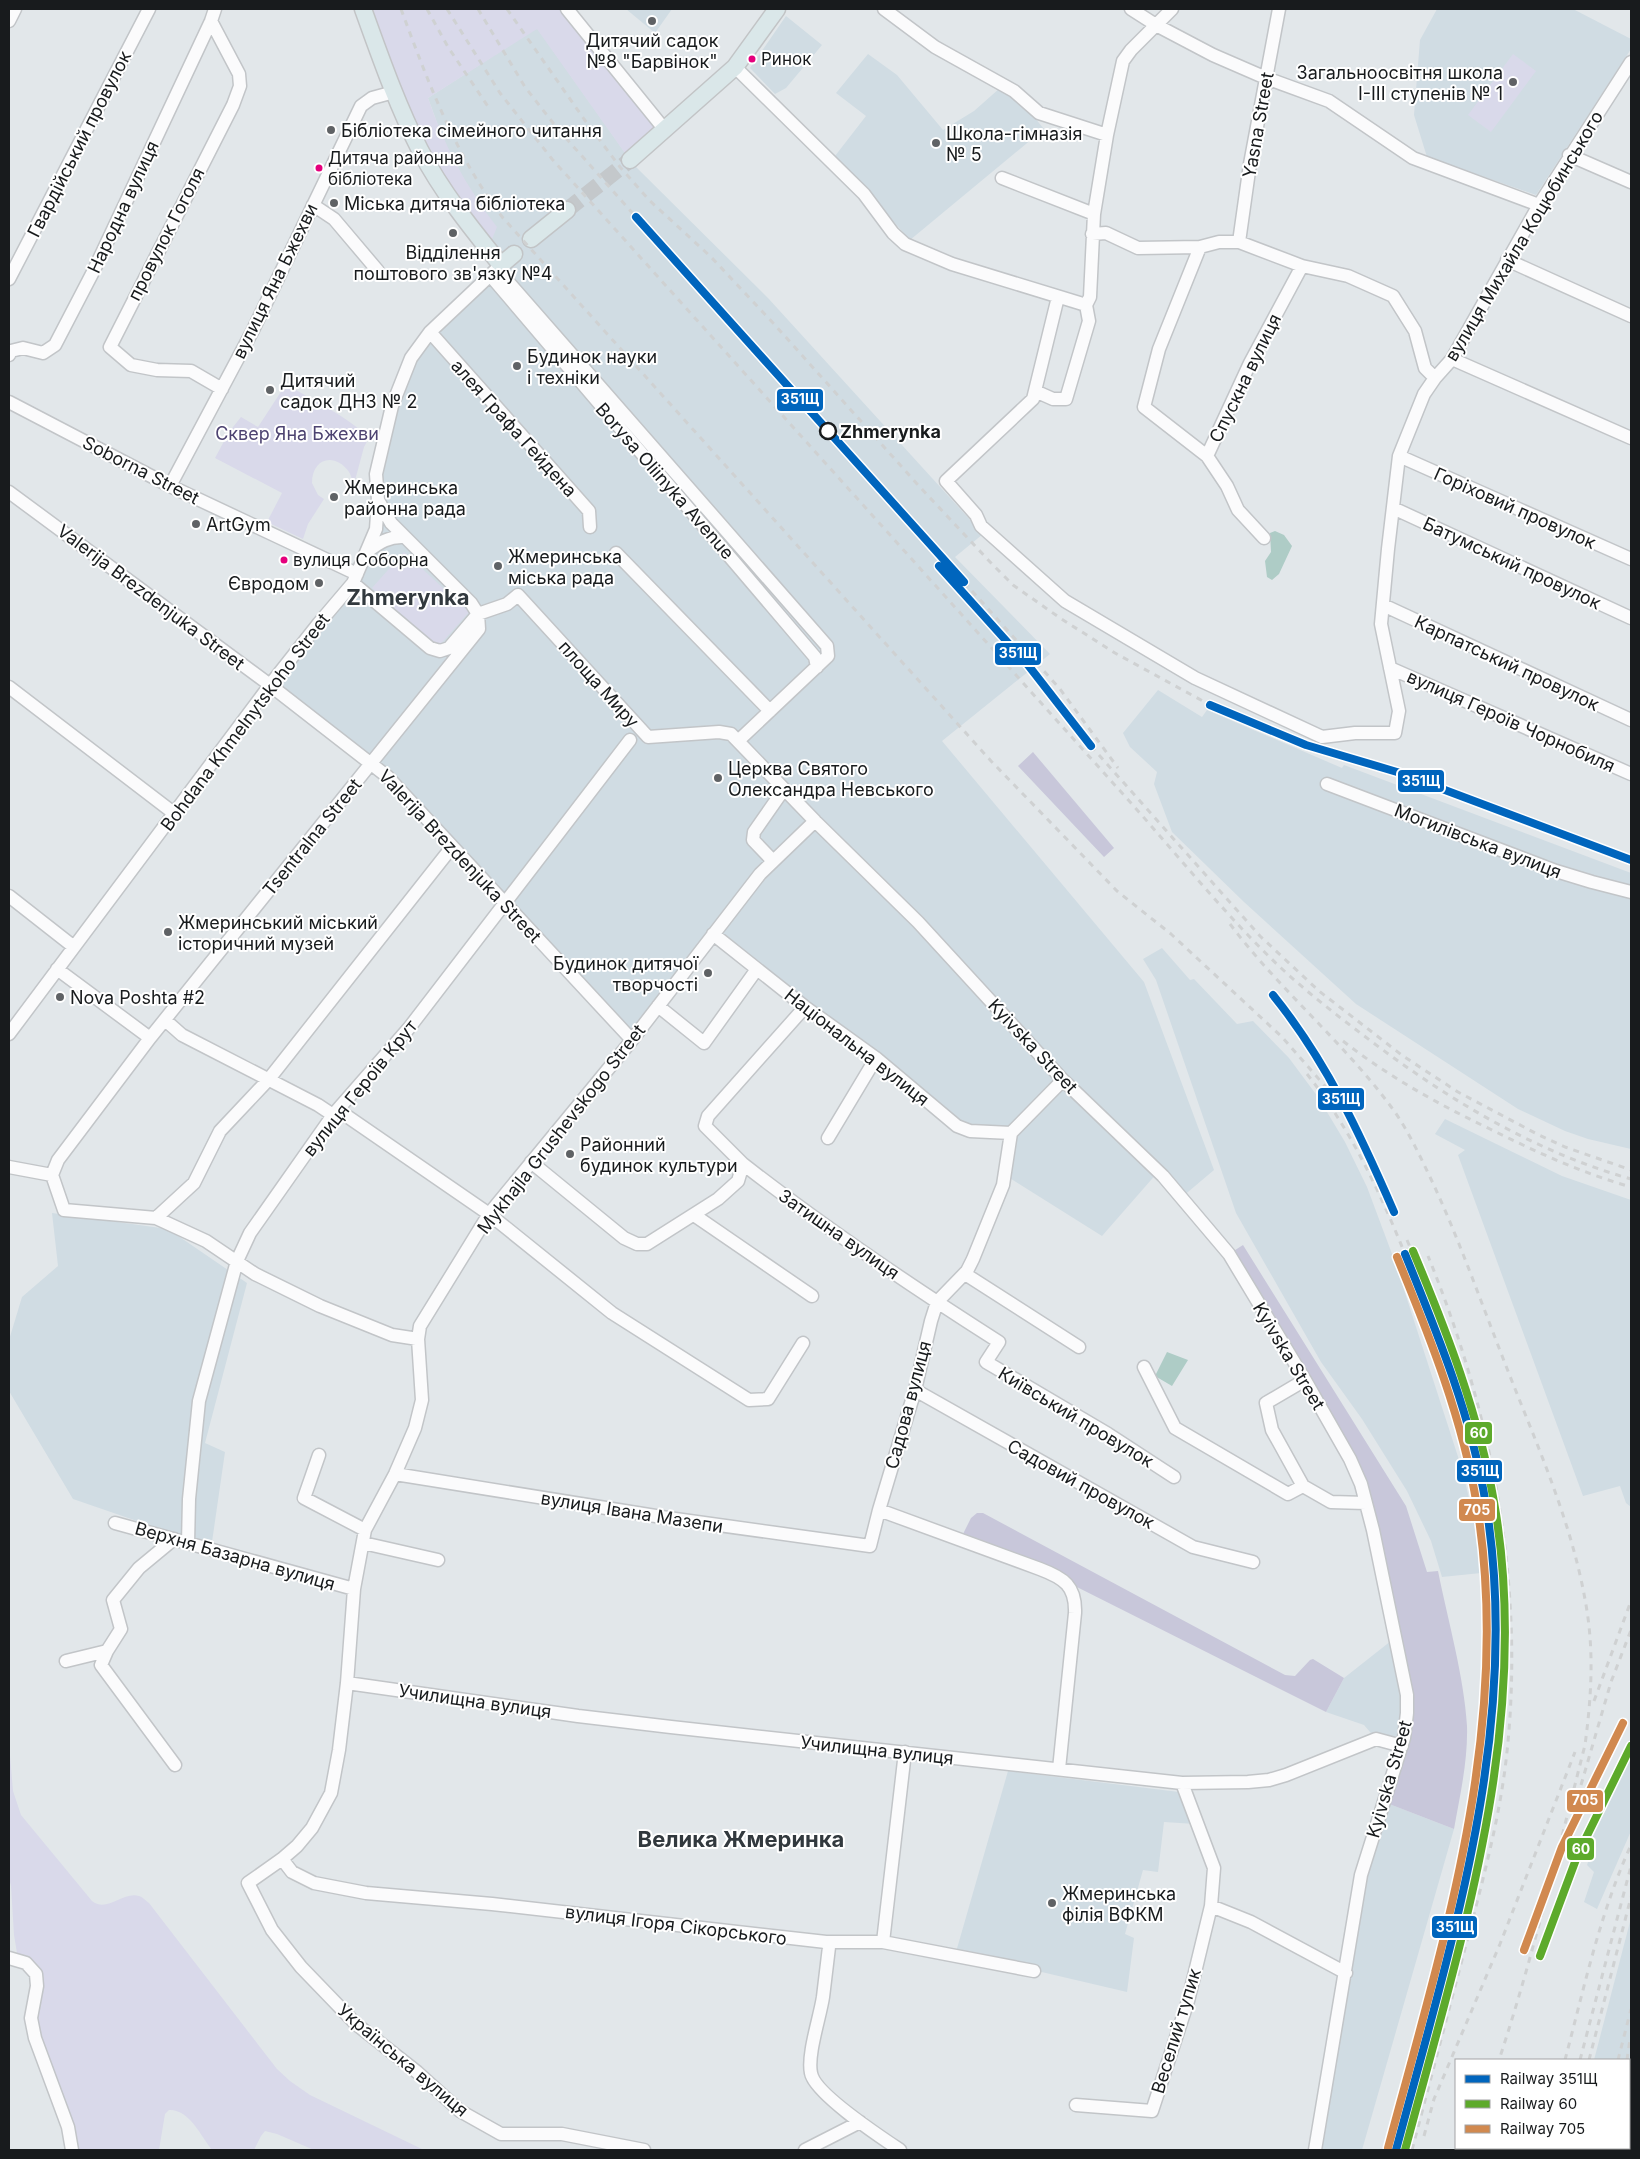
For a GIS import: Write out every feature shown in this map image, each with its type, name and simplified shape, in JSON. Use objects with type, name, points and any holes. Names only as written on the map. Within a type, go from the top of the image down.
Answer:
[{"type":"main road","points":[[363,9],[394,92],[420,150],[458,213],[496,270],[514,254]]},
{"type":"main road","points":[[630,160],[735,67],[777,9]]},
{"type":"main road","points":[[531,240],[567,210]]},
{"type":"street","points":[[9,21],[15,9]]},
{"type":"street","name":"Гвардійський провулок","points":[[9,278],[149,9]]},
{"type":"street","points":[[567,9],[665,130]]},
{"type":"street","points":[[884,9],[935,47],[1014,91],[1039,113],[1107,135]]},
{"type":"street","points":[[1132,9],[1156,25],[1214,55],[1266,78],[1329,101],[1413,158],[1539,205]]},
{"type":"street","points":[[1058,297],[1035,391],[1053,399],[1066,398],[1090,322],[1086,305],[1090,297],[1094,214],[1107,135],[1123,61],[1172,9]]},
{"type":"street","name":"Yasna Street","points":[[1239,242],[1279,9]]},
{"type":"street","name":"Народна вулиця","points":[[9,355],[11,351],[23,348],[43,352],[55,345],[94,270],[213,15]]},
{"type":"street","name":"провулок Гоголя","points":[[213,15],[239,74],[240,86],[233,105],[110,348],[131,365],[157,370],[191,371],[222,389]]},
{"type":"street","points":[[735,67],[864,194],[893,233],[905,244],[952,264],[1086,305]]},
{"type":"street","name":"вулиця Михайла Коцюбинського","points":[[1035,391],[1033,399],[946,481],[976,515],[981,526],[1065,601],[1187,673],[1322,737],[1355,733],[1395,733],[1399,711],[1381,624],[1399,456],[1424,394],[1452,359],[1507,260],[1569,155],[1629,68]]},
{"type":"street","name":"вулиця Яна Бжехви","points":[[170,486],[253,330],[361,106],[372,98],[394,92]]},
{"type":"street","points":[[1569,155],[1631,182]]},
{"type":"street","points":[[1002,178],[1094,214]]},
{"type":"street","points":[[313,205],[334,219],[378,271]]},
{"type":"street","points":[[1092,234],[1106,233],[1138,248],[1200,247],[1219,242],[1239,242],[1302,266],[1348,276],[1393,296],[1415,332],[1425,368],[1435,378]]},
{"type":"street","points":[[1200,247],[1159,349],[1144,407],[1207,456]]},
{"type":"street","points":[[1507,260],[1631,316]]},
{"type":"street","name":"Спускна вулиця","points":[[1264,538],[1238,510],[1228,486],[1207,456],[1250,363],[1302,266]]},
{"type":"street","name":"Bohdana Khmelnytskoho Street","points":[[9,1034],[270,685],[355,579],[376,529],[378,500],[376,474],[392,406],[411,358],[430,332],[496,270]]},
{"type":"street","name":"Borysa Oliinyka Avenue","points":[[496,270],[826,646],[828,656],[817,667]]},
{"type":"street","name":"Borysa Oliinyka Avenue","points":[[496,270],[815,657],[817,667]]},
{"type":"street","name":"алея Графа Гейдена","points":[[430,332],[589,511],[590,527]]},
{"type":"street","points":[[1452,359],[1631,438]]},
{"type":"street","name":"Soborna Street","points":[[9,402],[355,579],[430,648],[440,651],[448,648],[478,614]]},
{"type":"street","name":"Горіховий провулок","points":[[1399,456],[1631,559]]},
{"type":"street","name":"Valerija Brezdenjuka Street","points":[[9,492],[371,762],[388,777],[632,1040]]},
{"type":"street","points":[[378,500],[391,522],[404,537],[471,603],[478,614]]},
{"type":"street","name":"Батумський провулок","points":[[1393,508],[1631,618]]},
{"type":"street","points":[[368,551],[381,542],[395,536],[404,537]]},
{"type":"street","points":[[616,553],[770,711]]},
{"type":"street","name":"площа Миру","points":[[478,614],[495,610],[507,604],[518,595],[648,737],[719,732],[731,734],[738,741]]},
{"type":"street","name":"Карпатський провулок","points":[[1383,605],[1631,720]]},
{"type":"street","name":"Tsentralna Street","points":[[52,1175],[58,1160],[150,1038],[479,629],[478,614]]},
{"type":"street","points":[[738,741],[817,667]]},
{"type":"street","name":"вулиця Героїв Чорнобиля","points":[[1390,668],[1631,774]]},
{"type":"street","points":[[9,687],[175,814]]},
{"type":"street","name":"вулиця Героїв Крут","points":[[188,1543],[189,1499],[198,1401],[238,1261],[250,1233],[335,1113],[409,1028],[630,740]]},
{"type":"street","name":"Kyivska Street","points":[[738,741],[814,820],[918,922],[1063,1080],[1163,1176],[1215,1236],[1238,1268],[1305,1380],[1350,1459],[1361,1484],[1406,1685],[1408,1713],[1402,1746],[1362,1870],[1315,2150]]},
{"type":"street","name":"Могилівська вулиця","points":[[1328,784],[1556,871],[1631,892]]},
{"type":"street","points":[[773,861],[753,840],[754,832],[784,789]]},
{"type":"street","name":"Mykhajla Grushevskogo Street","points":[[248,1883],[282,1860],[297,1846],[312,1828],[331,1793],[339,1750],[347,1683],[354,1589],[365,1530],[395,1474],[415,1428],[422,1400],[418,1339],[420,1326],[489,1214],[632,1040],[713,934],[773,861],[814,820]]},
{"type":"street","points":[[156,1218],[194,1183],[220,1131],[269,1079],[452,847]]},
{"type":"street","points":[[9,896],[74,947]]},
{"type":"street","name":"Національна вулиця","points":[[713,934],[804,1007],[876,1058],[963,1129],[1012,1132]]},
{"type":"street","points":[[57,969],[150,1038]]},
{"type":"street","points":[[658,1006],[704,1043],[757,969]]},
{"type":"street","name":"Затишна вулиця","points":[[804,1007],[708,1116],[705,1126],[743,1164],[806,1213],[937,1302]]},
{"type":"street","points":[[165,1020],[182,1035],[335,1113],[489,1214],[612,1313],[749,1400],[768,1399],[803,1342]]},
{"type":"street","points":[[828,1138],[876,1058]]},
{"type":"street","points":[[1012,1132],[1063,1080]]},
{"type":"street","name":"Садова вулиця","points":[[870,1546],[915,1390],[937,1302],[965,1274],[973,1259],[1000,1195],[1012,1132]]},
{"type":"street","points":[[531,1162],[624,1238],[637,1244],[647,1244],[718,1200],[738,1181],[743,1164]]},
{"type":"street","points":[[9,1167],[52,1175],[64,1210],[156,1218],[206,1241],[255,1274],[320,1306],[392,1335],[418,1339]]},
{"type":"street","points":[[694,1215],[812,1296]]},
{"type":"street","points":[[965,1274],[1080,1347]]},
{"type":"street","name":"Київський провулок","points":[[937,1302],[999,1342],[986,1362],[1108,1434],[1174,1477]]},
{"type":"street","points":[[1144,1367],[1174,1428],[1288,1494],[1303,1486]]},
{"type":"street","points":[[1305,1380],[1266,1403],[1272,1430],[1303,1486],[1331,1502],[1366,1503]]},
{"type":"street","name":"Садовий провулок","points":[[915,1390],[1193,1547],[1253,1562]]},
{"type":"street","points":[[319,1455],[304,1498],[365,1530]]},
{"type":"street","name":"вулиця Івана Мазепи","points":[[395,1474],[668,1518],[870,1546]]},
{"type":"street","points":[[879,1510],[1040,1569],[1061,1578],[1069,1586],[1074,1595],[1075,1613],[1059,1769]]},
{"type":"street","name":"Верхня Базарна вулиця","points":[[115,1523],[354,1589]]},
{"type":"street","points":[[174,1539],[139,1568],[112,1600],[121,1629],[107,1651],[102,1665],[174,1765]]},
{"type":"street","points":[[363,1543],[438,1560]]},
{"type":"street","points":[[66,1661],[107,1651]]},
{"type":"street","name":"Училищна вулиця","points":[[347,1683],[578,1716],[1182,1783],[1269,1780],[1376,1739],[1402,1746]]},
{"type":"street","points":[[883,1942],[905,1752]]},
{"type":"street","points":[[1182,1783],[1214,1868],[1211,1906],[1251,1922],[1346,1973]]},
{"type":"street","name":"вулиця Ігоря Сікорського","points":[[282,1860],[292,1872],[314,1883],[366,1893],[492,1904],[826,1942],[883,1942],[1034,1971]]},
{"type":"street","name":"Українська вулиця","points":[[248,1883],[272,1930],[301,1967],[356,2024],[417,2072],[460,2111],[501,2134],[562,2134],[644,2150]]},
{"type":"street","name":"Веселий тупик","points":[[1076,2105],[1152,2111],[1188,2001],[1211,1906]]},
{"type":"street","points":[[826,1942],[829,1947],[823,1996],[810,2063],[811,2075],[824,2093],[860,2122],[900,2150]]},
{"type":"street","points":[[9,1958],[26,1963],[36,1974],[37,1986],[31,2018],[35,2038],[68,2127],[72,2150]]},
{"type":"street","points":[[805,2150],[860,2122]]},
{"type":"shaded area","name":"Дитячий садок №8 \"Барвінок\"","points":[[626,9],[672,9],[655,33]]},
{"type":"shaded area","name":"Загальноосвітня школа І-ІІІ ступенів № 1","points":[[1437,9],[1573,9],[1631,39],[1631,49],[1536,195],[1427,157],[1414,115],[1420,40]]},
{"type":"shaded area","points":[[786,16],[822,45],[786,88],[775,94],[750,68]]},
{"type":"shaded area","points":[[537,28],[633,164],[768,298],[983,534],[955,557],[1050,654],[942,741],[1144,982],[1214,1170],[1182,1197],[1158,1172],[1102,1236],[1005,1175],[1011,1133],[970,1131],[713,934],[632,1040],[388,777],[270,685],[319,623],[368,551],[376,474],[411,358],[501,265],[488,249],[484,210],[463,178],[443,139],[428,98]]},
{"type":"shaded area","name":"Школа-гімназія № 5","points":[[868,54],[897,75],[943,130],[974,111],[1000,88],[1020,100],[1044,129],[910,240],[835,156],[866,116],[836,93]]},
{"type":"shaded area","points":[[1275,531],[1284,535],[1292,546],[1279,574],[1272,580],[1267,577],[1265,561],[1271,552],[1270,533]]},
{"type":"shaded area","points":[[1158,690],[1202,717],[1207,710],[1342,768],[1344,765],[1631,873],[1631,1149],[1588,1139],[1565,1131],[1518,1109],[1356,1004],[1244,902],[1172,832],[1154,784],[1157,772],[1130,747],[1123,733]]},
{"type":"shaded area","points":[[1033,752],[1114,848],[1104,857],[1018,766]]},
{"type":"shaded area","points":[[1162,948],[1190,980],[1194,979],[1237,1024],[1253,1021],[1289,1058],[1318,1097],[1345,1142],[1367,1187],[1395,1262],[1462,1469],[1473,1515],[1481,1573],[1442,1577],[1431,1541],[1407,1491],[1362,1419],[1321,1362],[1236,1213],[1156,980],[1143,959]]},
{"type":"shaded area","points":[[1445,1119],[1562,1176],[1631,1200],[1631,1507],[1626,1503],[1620,1486],[1583,1496],[1458,1155],[1465,1150],[1435,1134]]},
{"type":"shaded area","points":[[52,1213],[168,1229],[247,1283],[205,1443],[225,1452],[212,1542],[166,1531],[73,1499],[9,1391],[9,1340],[22,1297],[58,1266]]},
{"type":"shaded area","points":[[1243,1245],[1406,1506],[1427,1572],[1438,1571],[1459,1668],[1467,1726],[1465,1765],[1454,1829],[1384,1802],[1407,1713],[1361,1484],[1229,1254]]},
{"type":"shaded area","points":[[1167,1352],[1188,1360],[1172,1386],[1155,1376]]},
{"type":"shaded area","points":[[977,1513],[983,1513],[1285,1675],[1295,1676],[1313,1659],[1344,1678],[1326,1712],[1051,1574],[960,1540],[971,1518]]},
{"type":"shaded area","points":[[1396,1637],[1405,1675],[1402,1746],[1376,1739],[1364,1725],[1326,1712],[1344,1678]]},
{"type":"shaded area","points":[[1631,1754],[1631,1831],[1597,1909],[1584,1902],[1594,1872],[1587,1865],[1596,1839],[1592,1836]]},
{"type":"shaded area","name":"Жмеринська філія ВФКМ","points":[[1008,1771],[1179,1792],[1195,1824],[1164,1822],[1158,1872],[1143,1870],[1125,1934],[1134,1938],[1127,1992],[956,1952]]},
{"type":"shaded area","points":[[1384,1802],[1454,1829],[1362,2150],[1315,2150],[1361,1875]]},
{"type":"shaded area","points":[[1631,1918],[1631,2150],[1571,2150],[1630,2149],[1630,2059],[1594,2059]]},
{"type":"green space","points":[[363,9],[567,9],[665,130],[627,156],[537,29],[428,98],[441,132],[457,165],[475,197],[497,227],[488,249],[441,187]]},
{"type":"green space","points":[[1513,54],[1536,71],[1491,132],[1468,115]]},
{"type":"green space","name":"Сквер Яна Бжехви","points":[[286,384],[340,415],[369,438],[364,447],[353,488],[350,474],[337,462],[325,461],[316,468],[312,483],[318,495],[324,499],[308,524],[303,539],[267,522],[282,493],[215,458],[229,432],[241,417],[258,427]]},
{"type":"green space","points":[[404,552],[469,612],[438,647],[372,588]]},
{"type":"green space","points":[[9,1744],[13,1791],[21,1815],[92,1901],[103,1905],[127,1896],[133,1895],[143,1898],[149,1903],[277,2069],[290,2081],[310,2095],[424,2150],[314,2150],[277,2134],[265,2131],[254,2150],[212,2150],[194,2124],[183,2114],[169,2110],[165,2114],[159,2150],[72,2150],[35,2038],[37,1986],[18,1959],[14,1935],[9,1878]]},
{"type":"tunnel","points":[[567,210],[630,160]]},
{"type":"railway","points":[[401,9],[432,91],[444,117],[471,169],[503,218],[991,761],[1117,891],[1171,934],[1282,1037],[1331,1093],[1366,1148]]},
{"type":"railway","points":[[427,9],[448,47],[489,108]]},
{"type":"railway","points":[[447,9],[500,93],[552,159],[1261,949],[1301,986],[1342,1019],[1425,1080],[1457,1100],[1490,1120],[1559,1153],[1631,1179]]},
{"type":"railway","points":[[478,9],[525,87],[557,128],[636,217]]},
{"type":"railway","points":[[507,9],[620,167],[649,200],[711,257],[774,324],[918,485],[1013,585],[1115,653],[1210,705]]},
{"type":"railway","points":[[964,582],[1060,689],[1118,768]]},
{"type":"railway","points":[[1091,746],[1260,936],[1319,991],[1403,1056],[1458,1092],[1565,1147],[1631,1170]]},
{"type":"railway","points":[[1230,924],[1268,970],[1351,1058],[1395,1112],[1411,1139],[1449,1220],[1539,1448],[1562,1512],[1581,1578],[1587,1611],[1591,1661],[1589,1711],[1585,1745],[1534,1943],[1499,2059]]},
{"type":"railway","points":[[1343,1041],[1396,1078],[1471,1120],[1559,1161],[1631,1187]]},
{"type":"railway","points":[[1307,1074],[1337,1116],[1362,1160],[1385,1206],[1405,1254]]},
{"type":"railway","points":[[1407,1240],[1434,1304],[1460,1375]]},
{"type":"railway","points":[[1412,2150],[1493,1836],[1505,1769],[1511,1703],[1512,1638],[1508,1572],[1500,1508],[1487,1443],[1471,1380],[1451,1317],[1428,1256]]},
{"type":"railway","points":[[1594,1701],[1631,1601]]},
{"type":"railway","points":[[1581,1785],[1611,1682],[1631,1630]]},
{"type":"railway","points":[[1424,2136],[1434,2099],[1500,1944],[1575,1752]]},
{"type":"railway","points":[[1565,2059],[1586,1978],[1610,1897],[1631,1845]]},
{"type":"railway","points":[[1580,2059],[1631,1866]]},
{"type":"railway","points":[[1589,2059],[1631,1897]]},
{"type":"railway","points":[[1618,2059],[1631,2009]]},
{"type":"railway","points":[[1627,2059],[1630,2039]]},
{"type":"rail line","name":"351Щ","points":[[636,217],[964,582]]},
{"type":"rail line","name":"351Щ","points":[[939,566],[1028,665],[1091,746]]},
{"type":"rail line","name":"351Щ","points":[[1210,705],[1306,745],[1397,772],[1631,860]]},
{"type":"rail line","name":"351Щ","points":[[1273,995],[1310,1046],[1341,1099],[1394,1212]]},
{"type":"rail line","name":"60","points":[[1405,2150],[1448,1991],[1468,1911],[1485,1830],[1498,1748],[1504,1667],[1504,1584],[1488,1470],[1461,1374],[1413,1251]]},
{"type":"rail line","name":"351Щ","points":[[1396,2150],[1459,1911],[1475,1831],[1488,1750],[1495,1669],[1495,1587],[1486,1505],[1480,1473],[1453,1377],[1405,1254]]},
{"type":"rail line","name":"705","points":[[1388,2148],[1431,1990],[1467,1831],[1479,1750],[1486,1669],[1486,1588],[1477,1506],[1471,1474],[1444,1379],[1397,1257]]},
{"type":"rail line","name":"705","points":[[1524,1950],[1562,1847],[1623,1723]]},
{"type":"rail line","name":"60","points":[[1540,1956],[1578,1854],[1631,1746]]},
{"type":"place","name":"Дитячий садок №8 \"Барвінок\"","points":[[652,21]]},
{"type":"place","name":"Ринок","points":[[752,59]]},
{"type":"place","name":"Загальноосвітня школа І-ІІІ ступенів № 1","points":[[1513,82]]},
{"type":"place","name":"Бібліотека сімейного читання","points":[[331,130]]},
{"type":"place","name":"Школа-гімназія № 5","points":[[936,143]]},
{"type":"place","name":"Дитяча районна бібліотека","points":[[319,168]]},
{"type":"place","name":"Міська дитяча бібліотека","points":[[334,203]]},
{"type":"place","name":"Відділення поштового зв'язку №4","points":[[453,233]]},
{"type":"place","name":"Будинок науки і техніки","points":[[517,366]]},
{"type":"place","name":"Дитячий садок ДНЗ № 2","points":[[270,390]]},
{"type":"place","name":"Zhmerynka","points":[[828,431]]},
{"type":"place","name":"Жмеринська районна рада","points":[[334,497]]},
{"type":"place","name":"ArtGym","points":[[196,524]]},
{"type":"place","name":"вулиця Соборна","points":[[284,560]]},
{"type":"place","name":"Жмеринська міська рада","points":[[498,566]]},
{"type":"place","name":"Євродом","points":[[319,583]]},
{"type":"place","name":"Церква Святого Олександра Невського","points":[[718,778]]},
{"type":"place","name":"Жмеринський міський історичний музей","points":[[168,932]]},
{"type":"place","name":"Будинок дитячої творчості","points":[[708,973]]},
{"type":"place","name":"Nova Poshta #2","points":[[60,997]]},
{"type":"place","name":"Районний будинок культури","points":[[570,1154]]},
{"type":"place","name":"Жмеринська філія ВФКМ","points":[[1052,1903]]},
{"type":"district","name":"Zhmerynka","points":[[408,597]]},
{"type":"district","name":"Велика Жмеринка","points":[[741,1839]]}]
